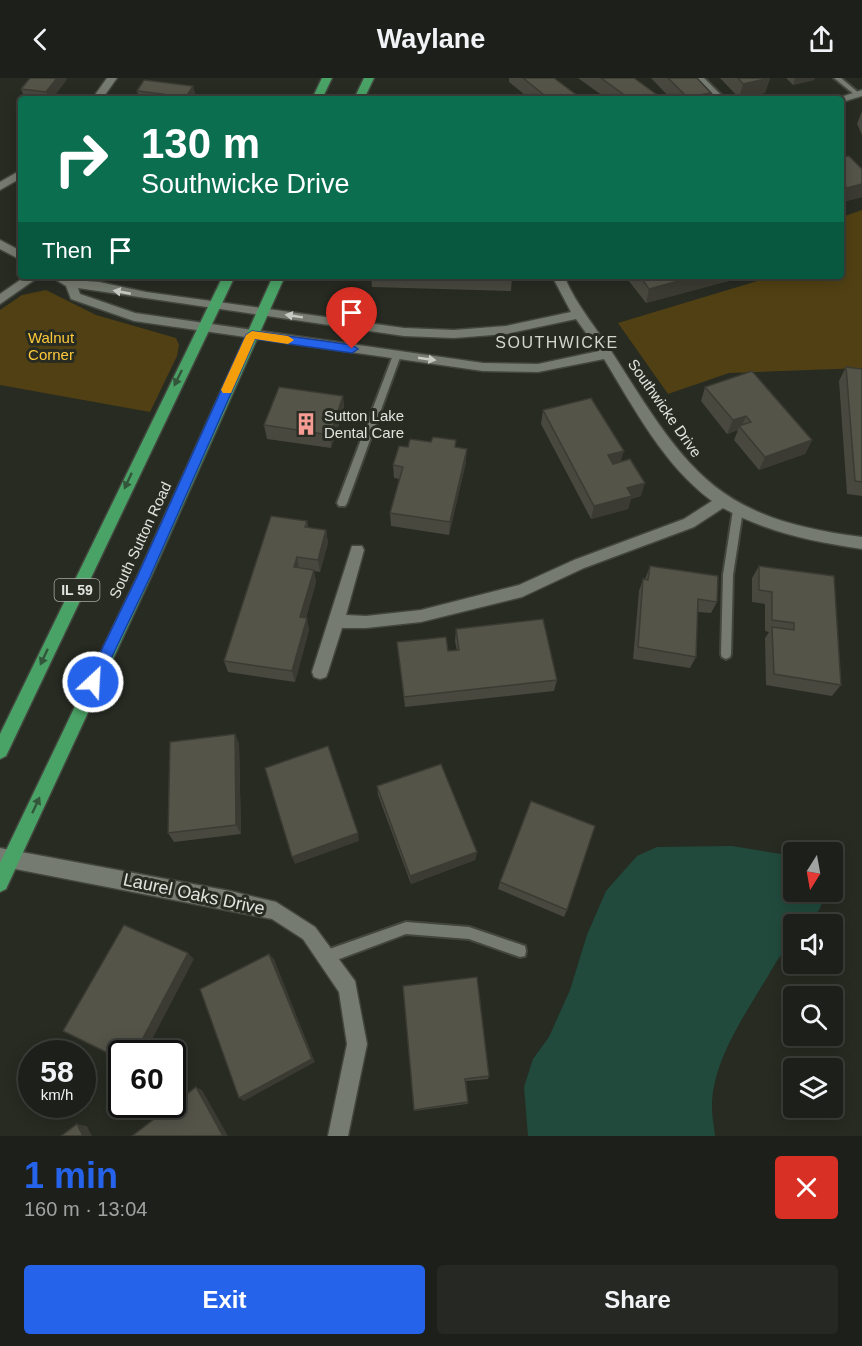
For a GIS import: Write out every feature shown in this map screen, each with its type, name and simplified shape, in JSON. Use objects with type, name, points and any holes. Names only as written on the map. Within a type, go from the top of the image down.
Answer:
[{"type":"main road","points":[[318,96],[327,78]]},
{"type":"main road","points":[[360,96],[369,78]]},
{"type":"main road","name":"IL 59","points":[[0,751],[227,279]]},
{"type":"main road","name":"South Sutton Road","points":[[0,882],[6,858],[144,577],[278,279]]},
{"type":"street","points":[[99,96],[112,78]]},
{"type":"street","points":[[844,98],[860,94]]},
{"type":"street","points":[[0,187],[18,175]]},
{"type":"street","points":[[0,244],[18,254]]},
{"type":"street","points":[[0,300],[30,279]]},
{"type":"street","points":[[62,279],[71,284],[99,286],[120,292],[404,332],[454,334],[506,330],[580,314]]},
{"type":"street","name":"Southwicke Drive","points":[[561,279],[580,314],[672,450],[696,480],[722,501],[758,520],[795,532],[862,543]]},
{"type":"street","name":"Southwicke Drive","points":[[71,284],[75,297],[134,318],[483,367],[538,368],[607,354]]},
{"type":"street","points":[[397,355],[404,332]]},
{"type":"street","points":[[337,621],[366,622],[422,616],[522,591],[579,564],[689,523],[722,501]]},
{"type":"street","points":[[320,672],[357,550]]},
{"type":"street","name":"Laurel Oaks Drive","points":[[6,858],[149,883],[276,911],[309,933],[348,988],[357,1044],[338,1136]]},
{"type":"lane","points":[[700,78],[719,96]]},
{"type":"lane","points":[[837,78],[860,94]]},
{"type":"lane","points":[[342,503],[397,355]]},
{"type":"lane","points":[[726,654],[728,575],[738,510]]},
{"type":"lane","points":[[326,957],[406,928],[469,933],[520,951]]},
{"type":"green space","points":[[862,210],[862,368],[729,373],[668,394],[618,323],[764,279],[844,279],[844,216]]},
{"type":"green space","name":"Walnut Corner","points":[[46,290],[96,315],[176,338],[179,345],[177,356],[150,412],[0,385],[0,310],[22,295]]},
{"type":"shaded area","points":[[732,846],[783,854],[783,902],[822,902],[816,914],[783,914],[783,953],[734,1033],[718,1071],[713,1089],[712,1111],[715,1136],[528,1136],[524,1087],[533,1059],[549,1037],[570,990],[587,935],[606,891],[637,856],[657,847]]},
{"type":"building","points":[[30,78],[57,78],[46,92],[21,89]]},
{"type":"building","points":[[523,78],[554,78],[578,96],[545,96]]},
{"type":"building","points":[[601,78],[634,78],[656,94],[626,96]]},
{"type":"building","points":[[668,78],[697,78],[711,93],[686,96]]},
{"type":"building","points":[[738,78],[770,78],[743,84]]},
{"type":"building","points":[[144,80],[193,86],[187,96],[161,96],[163,94],[137,91]]},
{"type":"building","points":[[849,156],[862,169],[862,184],[847,188],[844,184],[844,157]]},
{"type":"building","points":[[642,279],[686,279],[649,289]]},
{"type":"building","points":[[846,367],[862,369],[862,482],[855,481]]},
{"type":"building","points":[[752,371],[812,440],[765,457],[739,426],[751,422],[746,416],[733,420],[705,387]]},
{"type":"building","points":[[279,387],[343,396],[330,435],[264,425]]},
{"type":"building","points":[[591,398],[624,451],[608,455],[613,464],[630,459],[645,483],[627,488],[632,496],[594,506],[543,410]]},
{"type":"building","points":[[433,437],[456,440],[455,447],[467,449],[450,522],[390,513],[403,467],[393,465],[399,446],[408,447],[410,439],[431,442]]},
{"type":"building","points":[[271,516],[307,521],[305,527],[326,530],[318,560],[297,557],[294,567],[314,570],[300,617],[307,618],[292,671],[224,661]]},
{"type":"building","points":[[650,566],[718,576],[717,602],[698,599],[696,657],[638,647],[643,579],[648,580]]},
{"type":"building","points":[[759,566],[834,576],[841,685],[774,674],[772,627],[794,630],[794,623],[772,620],[772,592],[759,590]]},
{"type":"building","points":[[543,619],[557,680],[404,697],[397,642],[446,637],[448,651],[459,650],[456,629]]},
{"type":"building","points":[[235,734],[236,825],[168,833],[170,742]]},
{"type":"building","points":[[328,746],[358,833],[292,857],[265,768]]},
{"type":"building","points":[[441,764],[477,852],[410,876],[377,786]]},
{"type":"building","points":[[531,801],[595,826],[567,910],[500,882]]},
{"type":"building","points":[[124,925],[188,953],[142,1040],[108,1040],[108,1053],[96,1047],[96,1040],[81,1040],[63,1031]]},
{"type":"building","points":[[269,954],[312,1059],[239,1098],[200,989]]},
{"type":"building","points":[[477,977],[489,1076],[465,1079],[468,1102],[414,1110],[403,986]]},
{"type":"building","points":[[196,1087],[223,1136],[132,1136],[156,1118],[186,1118],[186,1095]]},
{"type":"building","points":[[77,1124],[83,1136],[61,1136]]},
{"type":"slow traffic","points":[[227,390],[252,335],[288,340]]},
{"type":"place","name":"Sutton Lake Dental Care","points":[[306,424]]},
{"type":"district","name":"SOUTHWICKE","points":[[557,342]]},
{"type":"route","points":[[93,682],[144,577],[252,335],[352,349]]}]
